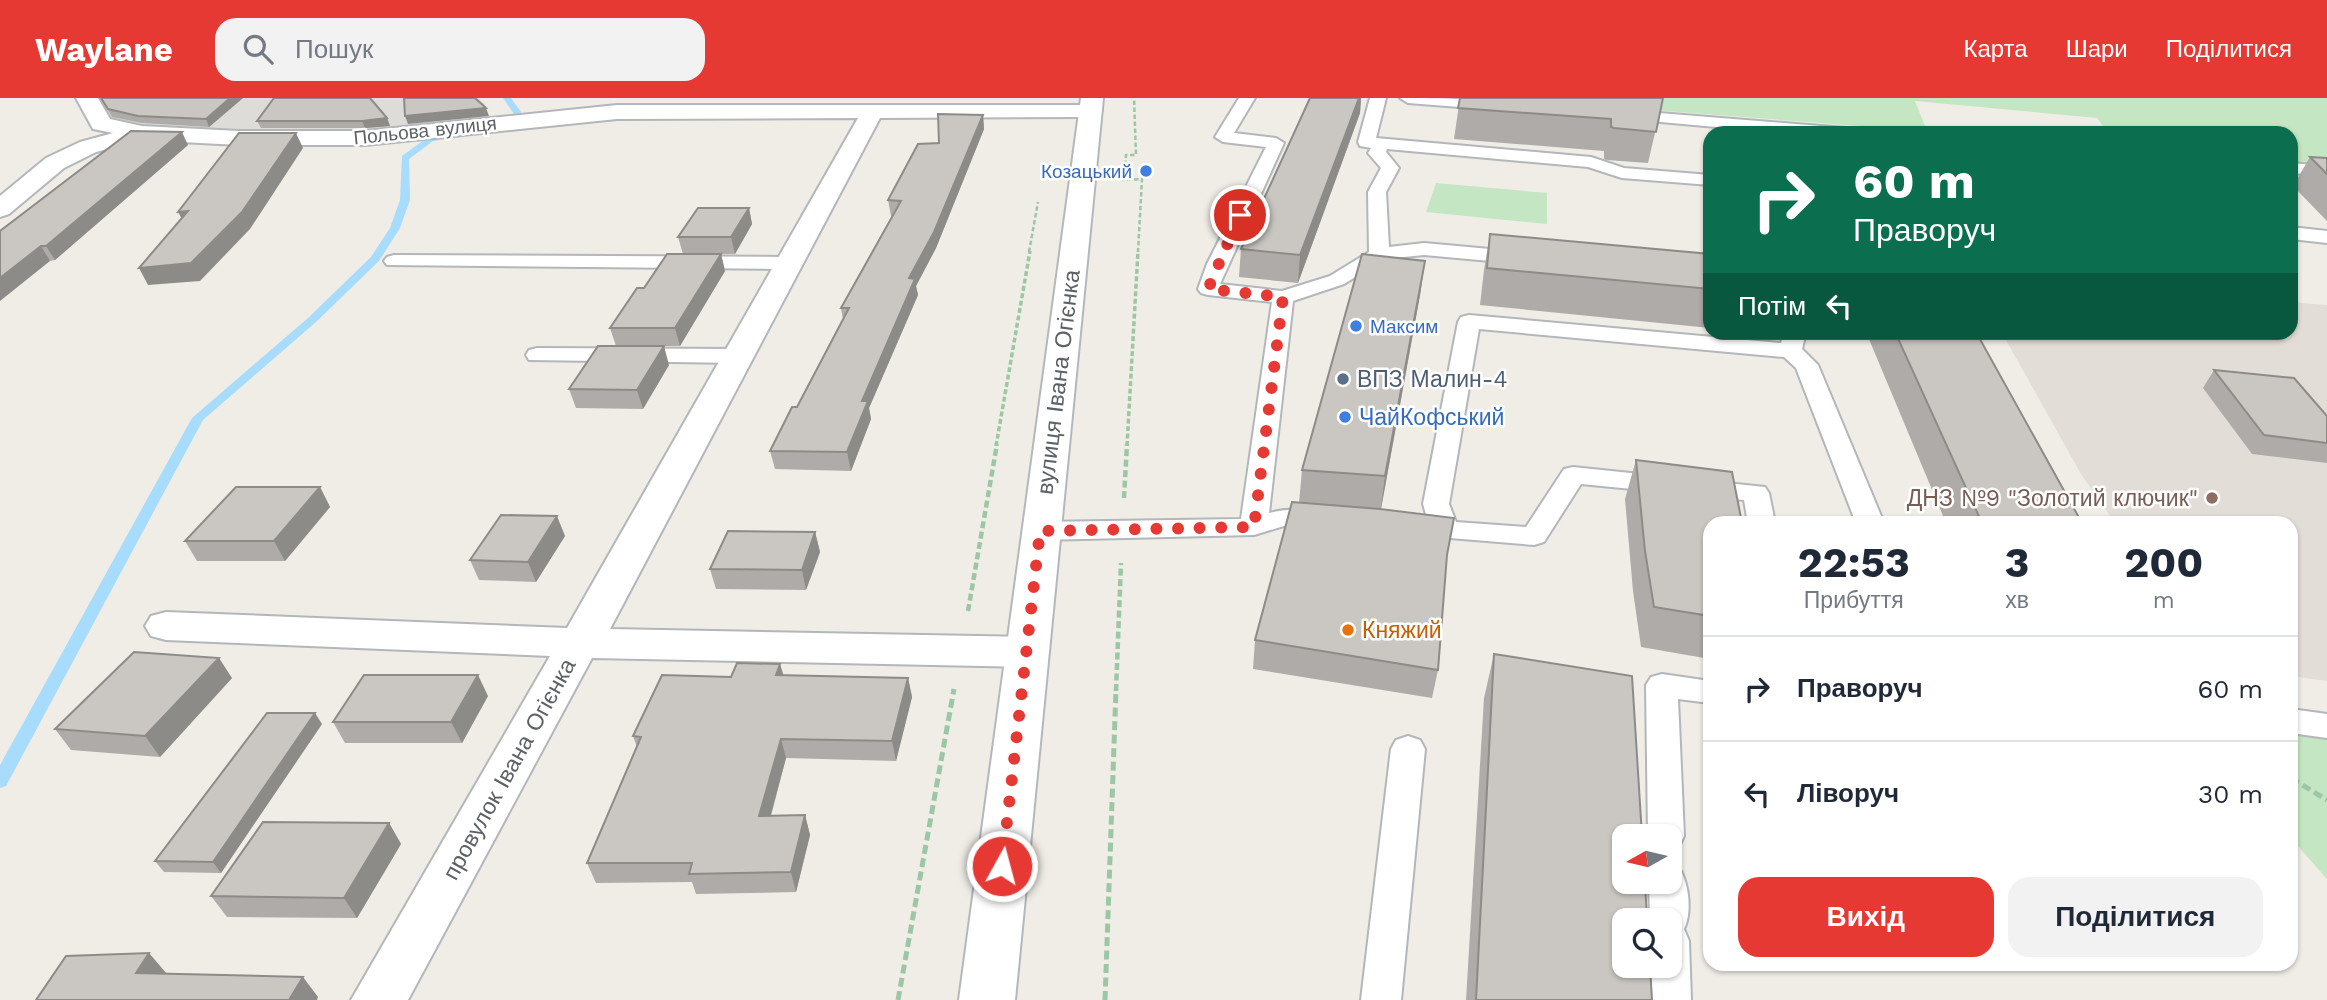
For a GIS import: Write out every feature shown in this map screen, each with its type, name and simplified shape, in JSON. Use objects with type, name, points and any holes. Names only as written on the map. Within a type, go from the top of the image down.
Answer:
[{"type":"street","points":[[88,98],[101,124],[142,133]]},
{"type":"street","name":"Польова вулиця","points":[[0,209],[55,163],[88,147],[142,133],[239,138],[365,138],[617,112],[872,112],[1091,104]]},
{"type":"street","name":"вулиця Івана Огієнка","points":[[987,1000],[1091,104]]},
{"type":"street","points":[[872,112],[740,356],[579,643],[1027,652]]},
{"type":"street","name":"провулок Івана Огієнка","points":[[166,626],[579,643],[379,1000]]},
{"type":"lane","points":[[1247,98],[1223,137],[1276,143],[1217,264],[1208,289],[1283,297],[1337,280],[1379,254],[1424,249],[1547,260]]},
{"type":"lane","points":[[1378,98],[1366,142],[1591,162],[1622,173],[1703,179]]},
{"type":"lane","points":[[1408,98],[1518,107]]},
{"type":"lane","points":[[1600,113],[1760,126]]},
{"type":"lane","points":[[1379,254],[1377,192],[1390,168],[1377,153],[1381,143]]},
{"type":"lane","points":[[2298,169],[2327,171]]},
{"type":"lane","points":[[2298,234],[2327,237]]},
{"type":"lane","points":[[394,261],[789,263]]},
{"type":"lane","points":[[1254,527],[1283,297]]},
{"type":"lane","points":[[1446,530],[1436,504],[1469,322],[1703,336]]},
{"type":"lane","points":[[1761,340],[1793,342],[1806,365],[1867,516]]},
{"type":"lane","points":[[537,355],[740,356]]},
{"type":"lane","points":[[1405,527],[1534,536],[1573,475],[1756,493],[1760,516]]},
{"type":"lane","points":[[1040,531],[1254,527],[1282,517],[1350,523]]},
{"type":"lane","points":[[1667,824],[1662,685],[1703,691]]},
{"type":"lane","points":[[2298,722],[2327,726]]},
{"type":"lane","points":[[1381,1000],[1408,749]]},
{"type":"lane","points":[[1671,978],[1671,1000]]},
{"type":"path","points":[[2298,782],[2327,800]]},
{"type":"shaded area","points":[[95,98],[478,98],[485,104],[475,125],[432,131],[247,134],[119,125],[106,116]]},
{"type":"shaded area","name":"ДНЗ №9 \"Золотий ключик\"","points":[[2298,303],[2327,305],[2327,681],[2298,677],[2298,516],[2110,516],[2081,474],[2006,340],[2298,340]]},
{"type":"green space","points":[[1494,98],[2327,98],[2327,165],[2298,163],[2298,126],[2103,126],[2097,118],[1915,101],[1925,126],[1861,126]]},
{"type":"green space","points":[[1436,183],[1547,193],[1547,224],[1426,212]]},
{"type":"green space","points":[[2298,717],[2327,721],[2327,879],[2298,846]]},
{"type":"building","points":[[101,98],[230,98],[206,119],[138,116],[108,109]]},
{"type":"building","points":[[274,98],[370,98],[387,118],[362,121],[257,121]]},
{"type":"building","points":[[404,98],[475,98],[486,108],[405,116]]},
{"type":"building","points":[[1310,98],[1359,98],[1300,255],[1241,249]]},
{"type":"building","points":[[1460,98],[1663,98],[1656,132],[1614,128],[1611,127],[1611,119],[1458,108]]},
{"type":"building","points":[[938,114],[983,115],[934,232],[909,278],[915,279],[862,401],[868,401],[847,452],[770,451],[792,407],[797,407],[849,308],[841,308],[901,201],[888,200],[918,144],[939,143]]},
{"type":"building","points":[[131,131],[182,132],[46,246],[41,246],[0,278],[0,231]]},
{"type":"building","points":[[239,133],[296,133],[242,212],[191,263],[139,268],[188,211],[178,212]]},
{"type":"building","points":[[2310,157],[2327,158],[2327,174]]},
{"type":"building","points":[[698,208],[749,208],[731,237],[678,237]]},
{"type":"building","points":[[1490,234],[1703,253],[1703,288],[1487,268]]},
{"type":"building","points":[[667,254],[721,254],[675,328],[610,328],[637,288],[644,288]]},
{"type":"building","points":[[1362,254],[1425,261],[1385,476],[1302,470]]},
{"type":"building","points":[[1899,340],[1980,340],[2078,516],[1979,516]]},
{"type":"building","points":[[598,346],[664,346],[637,390],[569,389]]},
{"type":"building","points":[[2214,370],[2294,378],[2327,416],[2327,443],[2264,435]]},
{"type":"building","points":[[1636,460],[1732,472],[1741,516],[1703,516],[1703,615],[1654,607],[1645,551]]},
{"type":"building","points":[[236,487],[320,487],[274,541],[185,541]]},
{"type":"building","points":[[1292,502],[1454,518],[1447,555],[1438,670],[1255,640]]},
{"type":"building","points":[[501,515],[557,516],[528,562],[470,560]]},
{"type":"building","points":[[728,531],[815,532],[802,570],[710,569]]},
{"type":"building","points":[[134,652],[219,658],[145,736],[55,729]]},
{"type":"building","points":[[1494,654],[1632,676],[1641,824],[1612,824],[1612,894],[1646,894],[1646,908],[1612,908],[1612,978],[1651,978],[1652,1000],[1476,1000]]},
{"type":"building","points":[[737,663],[780,664],[776,675],[908,678],[892,741],[781,739],[759,816],[805,815],[791,872],[689,874],[692,863],[587,863],[641,737],[633,736],[662,675],[731,677]]},
{"type":"building","points":[[364,675],[478,675],[451,722],[333,722]]},
{"type":"building","points":[[267,713],[315,713],[213,862],[155,861]]},
{"type":"building","points":[[263,822],[389,823],[344,898],[211,896]]},
{"type":"building","points":[[149,953],[136,973],[303,977],[289,1000],[36,1000],[66,956]]},
{"type":"waterway","points":[[507,98],[517,112]]},
{"type":"waterway","points":[[0,781],[198,418],[312,320],[375,259],[395,228],[405,200],[405,158],[431,139],[459,135]]},
{"type":"place","name":"Козацький","points":[[1146,171]]},
{"type":"place","name":"Максим","points":[[1356,326]]},
{"type":"place","name":"ВПЗ Малин-4","points":[[1343,379]]},
{"type":"place","name":"ЧайКофський","points":[[1345,417]]},
{"type":"place","name":"ДНЗ №9 \"Золотий ключик\"","points":[[2212,498]]},
{"type":"place","name":"Княжий","points":[[1348,630]]},
{"type":"route","points":[[1002,866],[1040,531],[1254,527],[1283,297],[1208,289],[1240,215]]}]
